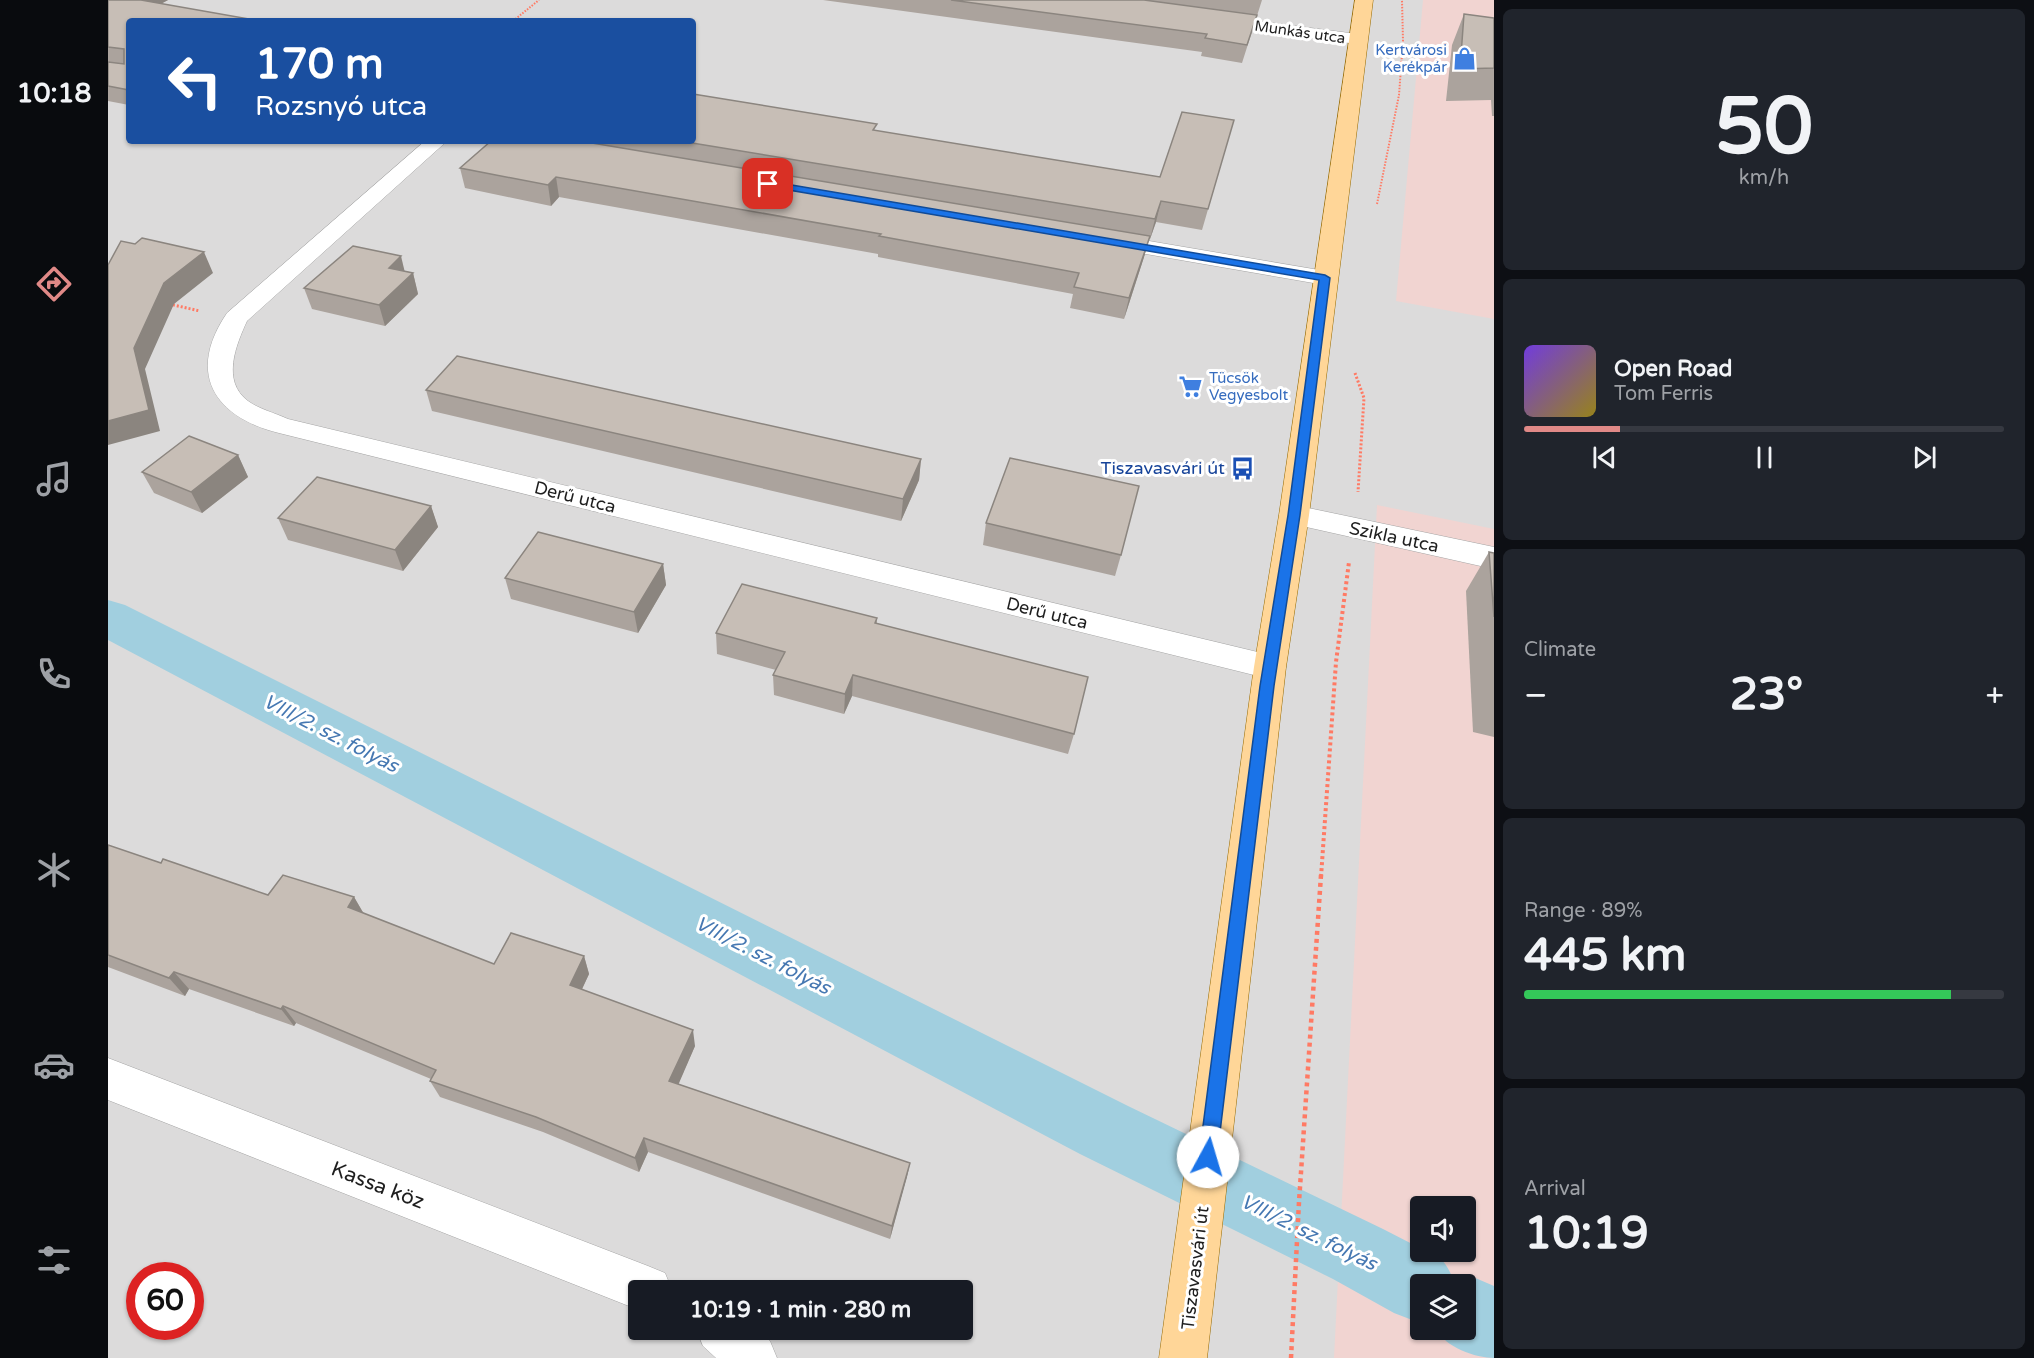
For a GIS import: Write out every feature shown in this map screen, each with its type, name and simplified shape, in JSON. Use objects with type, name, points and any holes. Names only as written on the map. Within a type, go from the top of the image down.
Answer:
[{"type":"main road","name":"Tiszavasvári út","points":[[1184,1358],[1270,667],[1294,515],[1364,0]]},
{"type":"street","name":"Munkás utca","points":[[1193,17],[1357,39]]},
{"type":"street","name":"Derű utca","points":[[434,144],[236,318],[221,352],[221,382],[238,406],[279,425],[1270,667]]},
{"type":"street","points":[[1078,236],[1325,278]]},
{"type":"street","name":"Szikla utca","points":[[1294,515],[1494,558]]},
{"type":"street","name":"Kassa köz","points":[[108,1079],[628,1282]]},
{"type":"street","points":[[733,1340],[753,1358]]},
{"type":"path","points":[[517,18],[539,0]]},
{"type":"path","points":[[1377,206],[1399,95],[1403,41],[1402,0]]},
{"type":"path","points":[[166,304],[236,318]]},
{"type":"path","points":[[1291,1358],[1299,1202],[1336,662],[1363,441],[1364,398],[1353,369]]},
{"type":"shaded area","points":[[108,0],[1494,0],[1494,1358],[108,1358]]},
{"type":"shaded area","points":[[1423,0],[1494,0],[1494,319],[1396,301]]},
{"type":"shaded area","points":[[1377,505],[1494,529],[1494,1358],[1334,1358]]},
{"type":"building","points":[[108,0],[141,0],[243,18],[126,18],[126,89],[108,86],[108,62],[124,64],[124,49],[108,47]]},
{"type":"building","points":[[951,0],[1144,0],[1257,15],[1247,45],[1205,38],[1207,34]]},
{"type":"building","points":[[1464,14],[1494,18],[1494,68],[1460,69]]},
{"type":"building","points":[[696,94],[877,124],[873,130],[1160,177],[1182,112],[1234,120],[1208,209],[1161,201],[1155,219],[696,144]]},
{"type":"building","points":[[488,144],[598,144],[1150,236],[1129,298],[1074,287],[1079,273],[879,236],[881,234],[556,177],[548,185],[460,168]]},
{"type":"building","points":[[142,238],[204,252],[164,283],[134,348],[149,410],[108,421],[108,265],[121,241],[135,244]]},
{"type":"building","points":[[353,246],[401,256],[389,268],[413,273],[379,305],[304,288]]},
{"type":"building","points":[[457,356],[921,459],[903,499],[426,390]]},
{"type":"building","points":[[189,436],[238,455],[191,492],[142,472]]},
{"type":"building","points":[[1010,458],[1139,486],[1121,555],[986,523]]},
{"type":"building","points":[[317,477],[431,506],[395,550],[278,518]]},
{"type":"building","points":[[538,532],[663,564],[634,612],[505,578]]},
{"type":"building","points":[[1489,552],[1494,553],[1494,617]]},
{"type":"building","points":[[742,584],[877,618],[875,623],[1088,677],[1074,734],[853,675],[845,694],[773,675],[785,652],[716,633]]},
{"type":"building","points":[[108,845],[161,863],[163,859],[268,895],[283,875],[354,897],[348,907],[494,964],[511,933],[584,956],[570,985],[693,1030],[669,1081],[910,1163],[892,1226],[644,1138],[635,1158],[536,1117],[430,1081],[436,1070],[283,1006],[281,1009],[174,972],[169,978],[108,955]]},
{"type":"waterway","name":"VIII/2. sz. folyás","points":[[108,618],[1104,1130],[1410,1282]]},
{"type":"waterway","name":"VIII/2. sz. folyás","points":[[1476,1316],[1494,1326]]},
{"type":"place","name":"Kertvárosi Kerékpár","points":[[1465,59]]},
{"type":"place","name":"Tücsök Vegyesbolt","points":[[1191,387]]},
{"type":"place","name":"Tiszavasvári út","points":[[1243,468]]},
{"type":"route","points":[[768,184],[1325,278],[1294,515],[1267,686],[1208,1157]]}]
